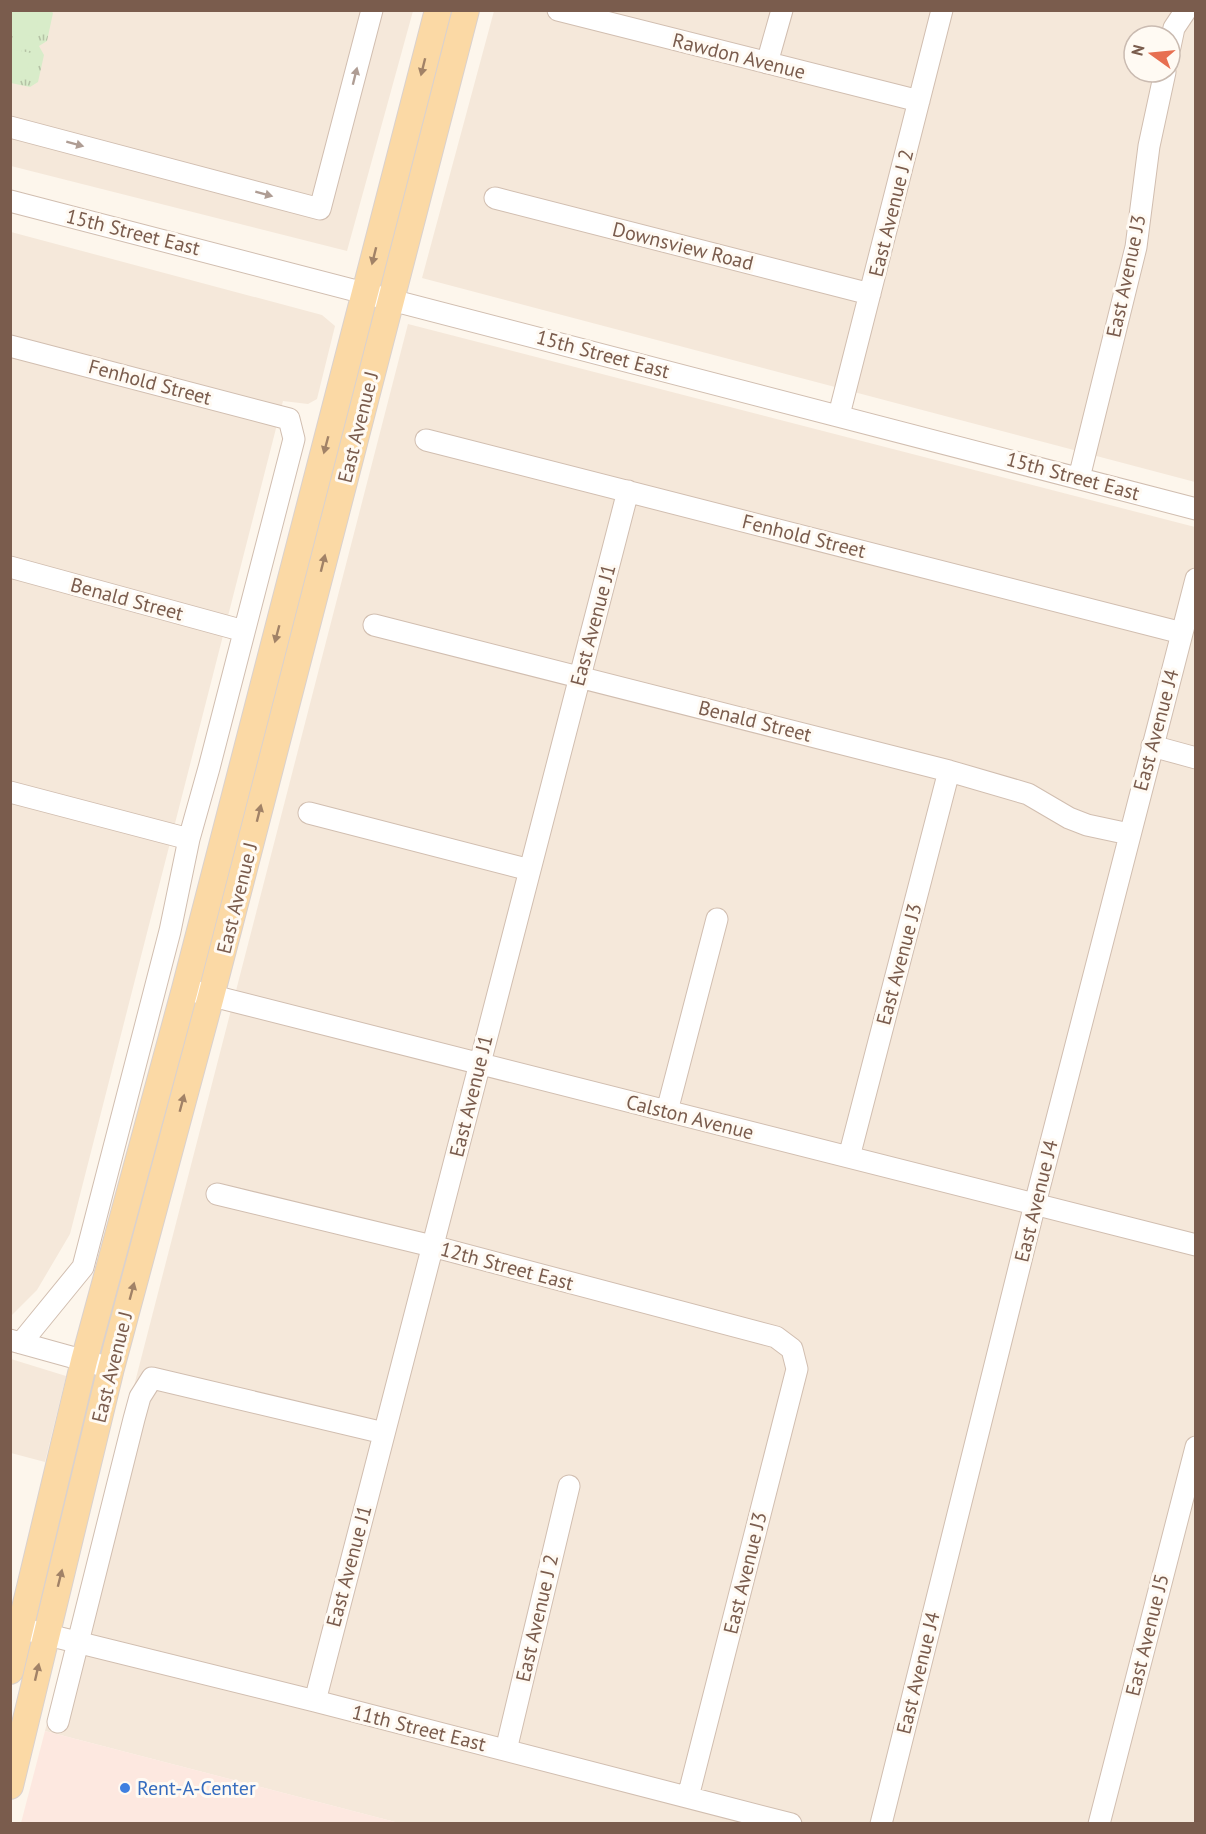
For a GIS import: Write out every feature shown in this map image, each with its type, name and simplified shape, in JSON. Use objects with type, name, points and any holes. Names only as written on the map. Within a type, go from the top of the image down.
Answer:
[{"type":"main road","name":"East Avenue J","points":[[10,1671],[16,1626],[84,1361],[185,989],[438,10]]},
{"type":"main road","name":"East Avenue J","points":[[10,1786],[111,1368],[211,996],[466,10]]},
{"type":"street","points":[[15,128],[320,209],[372,10]]},
{"type":"street","name":"Rawdon Avenue","points":[[558,10],[615,17],[767,63],[919,100]]},
{"type":"street","points":[[767,63],[782,10]]},
{"type":"street","name":"East Avenue J 2","points":[[839,416],[942,10]]},
{"type":"street","points":[[1177,24],[1186,10]]},
{"type":"street","name":"East Avenue J3","points":[[1079,478],[1136,247],[1149,146],[1162,84]]},
{"type":"street","name":"Downsview Road","points":[[495,198],[870,294]]},
{"type":"street","name":"15th Street East","points":[[10,201],[1196,508]]},
{"type":"street","name":"Fenhold Street","points":[[10,346],[289,419],[294,439],[244,631]]},
{"type":"street","name":"Fenhold Street","points":[[426,440],[1182,633]]},
{"type":"street","name":"East Avenue J1","points":[[315,1701],[628,490]]},
{"type":"street","name":"Benald Street","points":[[10,567],[244,631]]},
{"type":"street","name":"East Avenue J4","points":[[881,1824],[1035,1204],[1196,579]]},
{"type":"street","name":"Benald Street","points":[[374,625],[949,771],[1028,794],[1078,821],[1129,834]]},
{"type":"street","points":[[111,1368],[16,1342],[83,1267],[170,931],[189,839],[244,631]]},
{"type":"street","points":[[1152,746],[1196,758]]},
{"type":"street","name":"East Avenue J3","points":[[849,1157],[949,771]]},
{"type":"street","points":[[10,792],[189,839]]},
{"type":"street","points":[[309,813],[530,870]]},
{"type":"street","points":[[667,1111],[717,919]]},
{"type":"street","name":"Calston Avenue","points":[[185,989],[1196,1245]]},
{"type":"street","name":"12th Street East","points":[[217,1194],[432,1246],[776,1337],[792,1349]]},
{"type":"street","name":"East Avenue J3","points":[[688,1797],[797,1370],[792,1349]]},
{"type":"street","points":[[58,1722],[140,1397],[152,1378],[384,1433]]},
{"type":"street","name":"East Avenue J5","points":[[1099,1824],[1196,1447]]},
{"type":"street","name":"East Avenue J 2","points":[[506,1750],[569,1486]]},
{"type":"street","name":"11th Street East","points":[[16,1626],[791,1824]]},
{"type":"shaded area","points":[[10,11],[413,11],[347,251],[11,166]]},
{"type":"shaded area","points":[[494,11],[1195,11],[1195,482],[422,278]]},
{"type":"shaded area","points":[[11,232],[322,315],[335,326],[317,399],[308,404],[283,401],[70,1234],[37,1290],[11,1316]]},
{"type":"shaded area","points":[[408,324],[1195,527],[1195,1823],[399,1823],[45,1731]]},
{"type":"shaded area","points":[[11,1359],[66,1376],[45,1462],[11,1453]]},
{"type":"shaded area","points":[[45,1731],[399,1823],[21,1823]]},
{"type":"green space","points":[[11,10],[40,11],[34,37],[11,31]]},
{"type":"green space","points":[[11,11],[51,11],[53,13],[47,41],[39,46],[44,55],[38,82],[30,87],[11,83]]},
{"type":"green space","points":[[11,49],[31,53],[25,79],[11,76]]},
{"type":"place","name":"Rent-A-Center","points":[[125,1788]]}]
